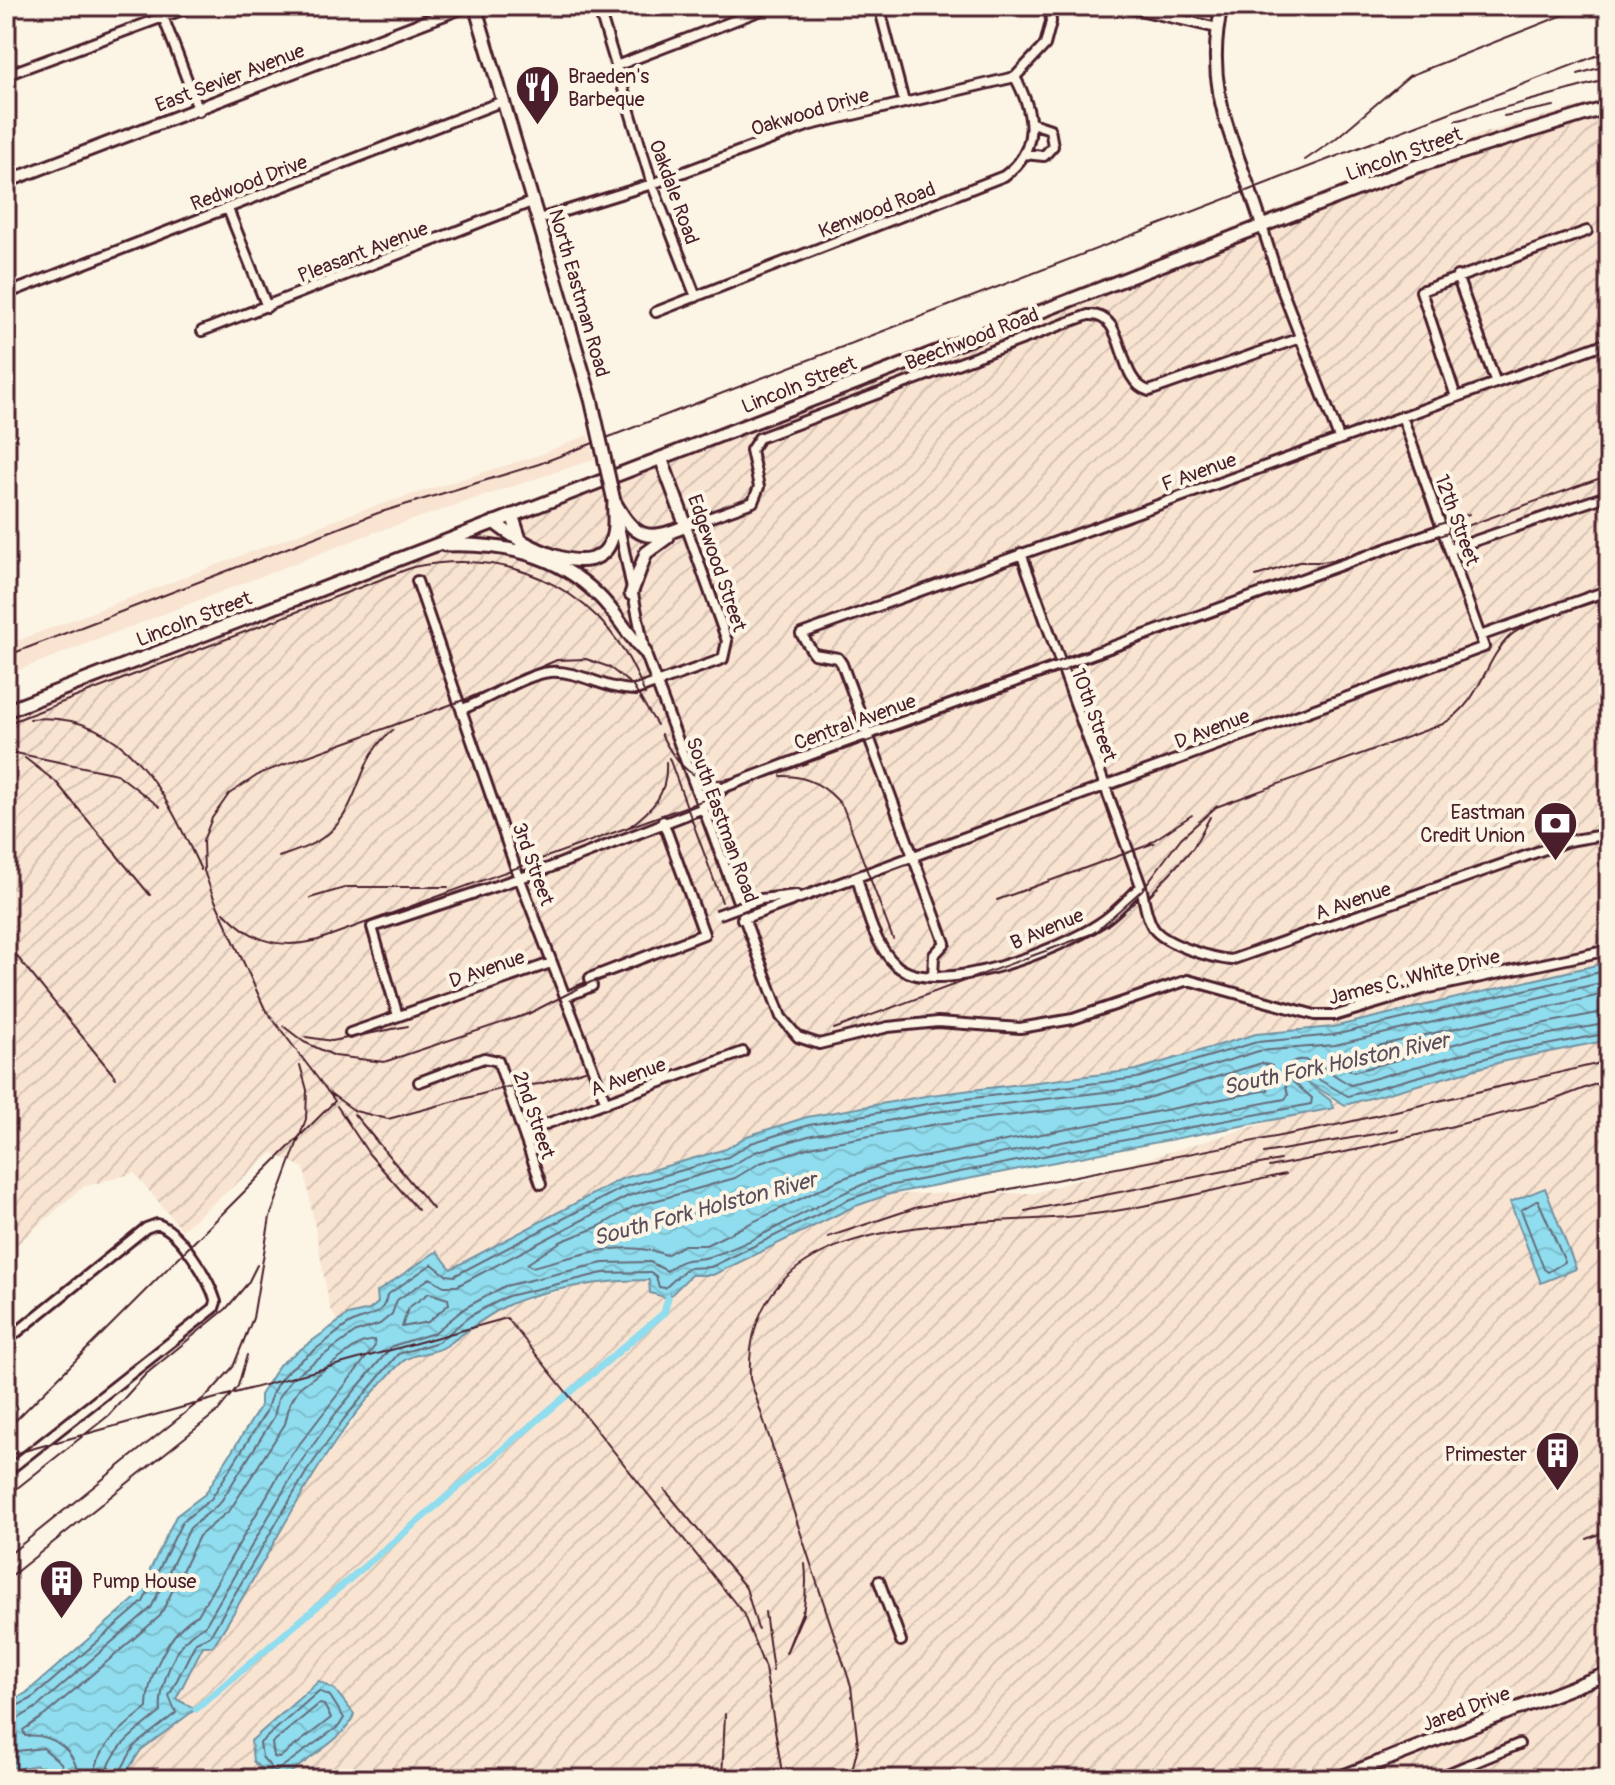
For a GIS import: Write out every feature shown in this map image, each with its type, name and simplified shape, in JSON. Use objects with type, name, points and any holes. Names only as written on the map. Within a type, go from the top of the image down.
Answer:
[{"type":"main road","name":"North Eastman Road","points":[[475,6],[591,399],[614,501]]},
{"type":"main road","name":"Lincoln Street","points":[[6,711],[1415,167],[1609,107]]},
{"type":"main road","name":"Edgewood Street","points":[[661,458],[681,528]]},
{"type":"main road","points":[[614,501],[636,532],[652,537],[681,528]]},
{"type":"main road","points":[[494,522],[521,542],[568,560],[592,560],[604,551],[612,538],[614,501]]},
{"type":"main road","points":[[512,515],[521,542]]},
{"type":"main road","points":[[631,594],[646,553],[681,528]]},
{"type":"main road","points":[[436,545],[496,545],[548,561],[585,583],[599,596],[645,652]]},
{"type":"main road","name":"Jared Drive","points":[[1336,1779],[1609,1673]]},
{"type":"street","points":[[159,6],[199,111]]},
{"type":"street","points":[[6,75],[193,6]]},
{"type":"street","name":"East Sevier Avenue","points":[[6,182],[199,111],[466,6]]},
{"type":"street","name":"Oakdale Road","points":[[598,6],[652,184],[696,297]]},
{"type":"street","points":[[616,66],[772,6]]},
{"type":"street","points":[[879,6],[904,102]]},
{"type":"street","points":[[1024,154],[1032,123],[1027,99],[1015,77],[1045,45],[1051,22],[1050,6]]},
{"type":"street","points":[[1122,6],[1217,28]]},
{"type":"street","points":[[1222,6],[1214,66],[1220,106],[1300,338],[1339,438]]},
{"type":"street","name":"Oakwood Drive","points":[[539,219],[652,184],[810,125],[1015,77]]},
{"type":"street","name":"Redwood Drive","points":[[6,294],[503,101]]},
{"type":"street","name":"Kenwood Road","points":[[656,312],[993,182],[1009,172],[1024,154],[1044,156],[1053,146],[1050,129],[1032,123]]},
{"type":"street","name":"Pleasant Avenue","points":[[202,331],[534,201]]},
{"type":"street","points":[[228,209],[267,307]]},
{"type":"street","points":[[1456,397],[1421,291],[1587,231]]},
{"type":"street","points":[[1457,276],[1496,383]]},
{"type":"street","name":"Beechwood Road","points":[[681,528],[753,502],[759,487],[751,450],[759,438],[1088,315],[1102,317],[1112,327],[1131,380],[1149,391],[1300,338]]},
{"type":"street","name":"F Avenue","points":[[867,735],[838,658],[814,654],[801,634],[1609,342]]},
{"type":"street","name":"12th Street","points":[[1402,416],[1480,636]]},
{"type":"street","points":[[1451,549],[1609,495]]},
{"type":"street","name":"North Eastman Road","points":[[614,501],[631,594]]},
{"type":"street","name":"Edgewood Street","points":[[657,684],[719,661],[726,653],[727,641],[681,528]]},
{"type":"street","name":"Central Avenue","points":[[398,1016],[372,927],[522,877],[701,809],[725,787],[1444,528]]},
{"type":"street","name":"10th Street","points":[[1021,553],[1059,666],[1141,886]]},
{"type":"street","name":"3rd Street","points":[[417,581],[551,963]]},
{"type":"street","name":"D Avenue","points":[[742,919],[1484,647],[1480,636],[1609,590]]},
{"type":"street","name":"South Eastman Road","points":[[631,594],[645,652],[742,919],[781,1017],[788,1029],[808,1042]]},
{"type":"street","points":[[462,709],[550,672],[582,677],[624,690],[657,684]]},
{"type":"street","points":[[857,877],[876,936],[895,964],[907,972],[933,977],[934,955],[945,943],[867,735]]},
{"type":"street","points":[[606,1103],[565,997],[592,986],[590,978],[704,934],[663,821]]},
{"type":"street","name":"A Avenue","points":[[1141,886],[1154,930],[1195,951],[1231,960],[1568,841],[1609,834]]},
{"type":"street","name":"B Avenue","points":[[933,977],[999,966],[1086,932],[1115,913],[1141,886]]},
{"type":"street","name":"D Avenue","points":[[699,921],[761,899],[812,893]]},
{"type":"street","name":"James C. White Drive","points":[[808,1042],[831,1043],[888,1027],[938,1022],[1020,1028],[1058,1023],[1181,981],[1315,1015],[1337,1015],[1424,989],[1609,950]]},
{"type":"street","name":"D Avenue","points":[[350,1033],[551,963],[565,997]]},
{"type":"street","name":"A Avenue","points":[[524,1132],[743,1052]]},
{"type":"street","name":"2nd Street","points":[[419,1082],[484,1058],[494,1058],[541,1184]]},
{"type":"street","points":[[6,1341],[146,1228],[157,1224],[166,1227],[202,1269],[216,1302],[214,1308],[6,1472]]},
{"type":"street","points":[[879,1581],[901,1641]]},
{"type":"street","points":[[1435,1779],[1519,1744]]},
{"type":"shaded area","points":[[1609,98],[1609,964],[1522,981],[1333,1027],[1253,1035],[1136,1070],[931,1095],[807,1117],[747,1136],[726,1149],[621,1179],[450,1269],[437,1251],[369,1310],[348,1315],[338,1322],[330,1309],[304,1168],[272,1153],[182,1230],[134,1173],[83,1187],[6,1254],[6,702],[1383,169],[1477,135]]},
{"type":"shaded area","points":[[588,435],[595,459],[370,534],[6,675],[6,645],[356,512],[539,455]]},
{"type":"shaded area","points":[[1609,1035],[1609,1779],[122,1779],[141,1750],[195,1709],[176,1700],[203,1645],[213,1646],[313,1476],[378,1388],[404,1359],[442,1349],[474,1323],[510,1304],[604,1280],[649,1280],[668,1298],[691,1275],[713,1275],[853,1207],[890,1194],[1034,1193],[1436,1071]]},
{"type":"water","name":"South Fork Holston River","points":[[1609,962],[1609,1040],[1505,1061],[1345,1105],[1300,1077],[1330,1100],[1334,1108],[890,1194],[853,1207],[713,1275],[691,1275],[668,1298],[650,1293],[649,1280],[633,1280],[557,1290],[506,1306],[441,1349],[406,1359],[346,1427],[299,1499],[213,1646],[203,1646],[176,1699],[196,1709],[141,1750],[122,1779],[48,1779],[37,1765],[21,1768],[12,1779],[6,1779],[6,1705],[26,1693],[137,1597],[176,1516],[205,1494],[260,1407],[260,1395],[279,1365],[348,1315],[369,1310],[378,1303],[377,1292],[437,1251],[451,1269],[621,1179],[726,1149],[747,1136],[807,1117],[931,1095],[1136,1070],[1256,1034],[1333,1027]]},
{"type":"water","points":[[1545,1188],[1576,1269],[1541,1283],[1510,1202]]},
{"type":"water","points":[[319,1681],[335,1690],[354,1714],[350,1723],[334,1740],[283,1779],[271,1779],[253,1761],[251,1741]]},
{"type":"waterway","points":[[196,1709],[664,1313],[668,1298]]},
{"type":"railway","points":[[1305,160],[1334,140],[1409,76],[1586,6]]},
{"type":"railway","points":[[6,656],[378,513],[539,464],[1609,51]]},
{"type":"railway","points":[[1578,74],[1609,65]]},
{"type":"railway","points":[[1455,121],[1609,79]]},
{"type":"railway","points":[[1504,116],[1554,106]]},
{"type":"railway","points":[[629,827],[1609,475]]},
{"type":"railway","points":[[1340,559],[1469,514]]},
{"type":"railway","points":[[1256,576],[1299,562],[1322,562],[1346,557]]},
{"type":"railway","points":[[6,724],[413,567],[452,562],[488,564],[523,572],[554,585],[583,604],[608,629],[629,659],[645,694]]},
{"type":"railway","points":[[834,1029],[1094,933],[1142,890],[1181,838],[1216,807],[1443,724],[1466,705],[1493,658],[1510,636],[1542,620],[1609,597]]},
{"type":"railway","points":[[892,720],[1088,651]]},
{"type":"railway","points":[[6,1430],[335,1101],[265,1009],[204,871],[203,841],[212,818],[229,794],[261,773],[469,698],[557,660],[586,659],[609,667],[632,685],[657,725]]},
{"type":"railway","points":[[30,719],[64,720],[93,728],[118,743],[139,763],[157,787],[201,870]]},
{"type":"railway","points":[[279,857],[318,841],[340,821],[372,753],[393,730]]},
{"type":"railway","points":[[661,734],[675,758],[693,774],[715,780],[742,775]]},
{"type":"railway","points":[[6,751],[117,774],[160,807]]},
{"type":"railway","points":[[25,758],[56,782],[150,895]]},
{"type":"railway","points":[[669,758],[722,902]]},
{"type":"railway","points":[[224,912],[245,930],[266,941],[291,944],[318,940],[629,827],[645,814],[662,792],[666,762]]},
{"type":"railway","points":[[781,776],[799,777],[816,783],[843,807],[893,939]]},
{"type":"railway","points":[[1145,846],[1192,815]]},
{"type":"railway","points":[[1149,896],[1193,848],[1210,817]]},
{"type":"railway","points":[[997,900],[1154,843]]},
{"type":"railway","points":[[310,898],[348,887],[448,887]]},
{"type":"railway","points":[[6,943],[116,1078]]},
{"type":"railway","points":[[283,1026],[304,1042],[335,1056],[384,1062],[528,1014],[591,982],[631,969]]},
{"type":"railway","points":[[306,1037],[332,1041],[408,1026]]},
{"type":"railway","points":[[828,1237],[918,1207],[1336,1125],[1609,1061]]},
{"type":"railway","points":[[6,1557],[210,1393],[233,1367],[253,1318],[270,1217],[306,1119],[307,1090],[300,1065]]},
{"type":"railway","points":[[327,1091],[355,1111],[388,1119],[508,1087],[540,1084],[585,1070]]},
{"type":"railway","points":[[1269,1167],[1370,1147],[1548,1102],[1609,1079]]},
{"type":"railway","points":[[337,1106],[369,1154],[418,1210]]},
{"type":"railway","points":[[354,1114],[433,1209]]},
{"type":"railway","points":[[1264,1153],[1398,1130]]},
{"type":"railway","points":[[1025,1211],[1280,1160]]},
{"type":"railway","points":[[850,1779],[858,1746],[851,1686],[750,1379],[757,1323],[782,1282],[820,1254],[867,1237],[921,1227],[1103,1213],[1286,1174]]},
{"type":"railway","points":[[6,1497],[108,1416],[146,1374],[226,1309],[248,1283],[257,1265]]},
{"type":"railway","points":[[6,1456],[507,1318],[743,1613],[765,1668],[783,1779]]},
{"type":"railway","points":[[6,1580],[218,1411],[238,1386],[247,1355]]},
{"type":"railway","points":[[665,1490],[746,1588],[758,1629]]},
{"type":"railway","points":[[1587,1539],[1609,1530]]},
{"type":"railway","points":[[803,1610],[786,1653],[803,1614],[805,1564]]},
{"type":"railway","points":[[765,1612],[773,1671]]},
{"type":"railway","points":[[722,1779],[725,1714]]},
{"type":"place","name":"Braeden's Barbeque","points":[[537,126]]},
{"type":"place","name":"Eastman Credit Union","points":[[1556,863]]},
{"type":"place","name":"Primester","points":[[1558,1493]]},
{"type":"place","name":"Pump House","points":[[61,1620]]}]
